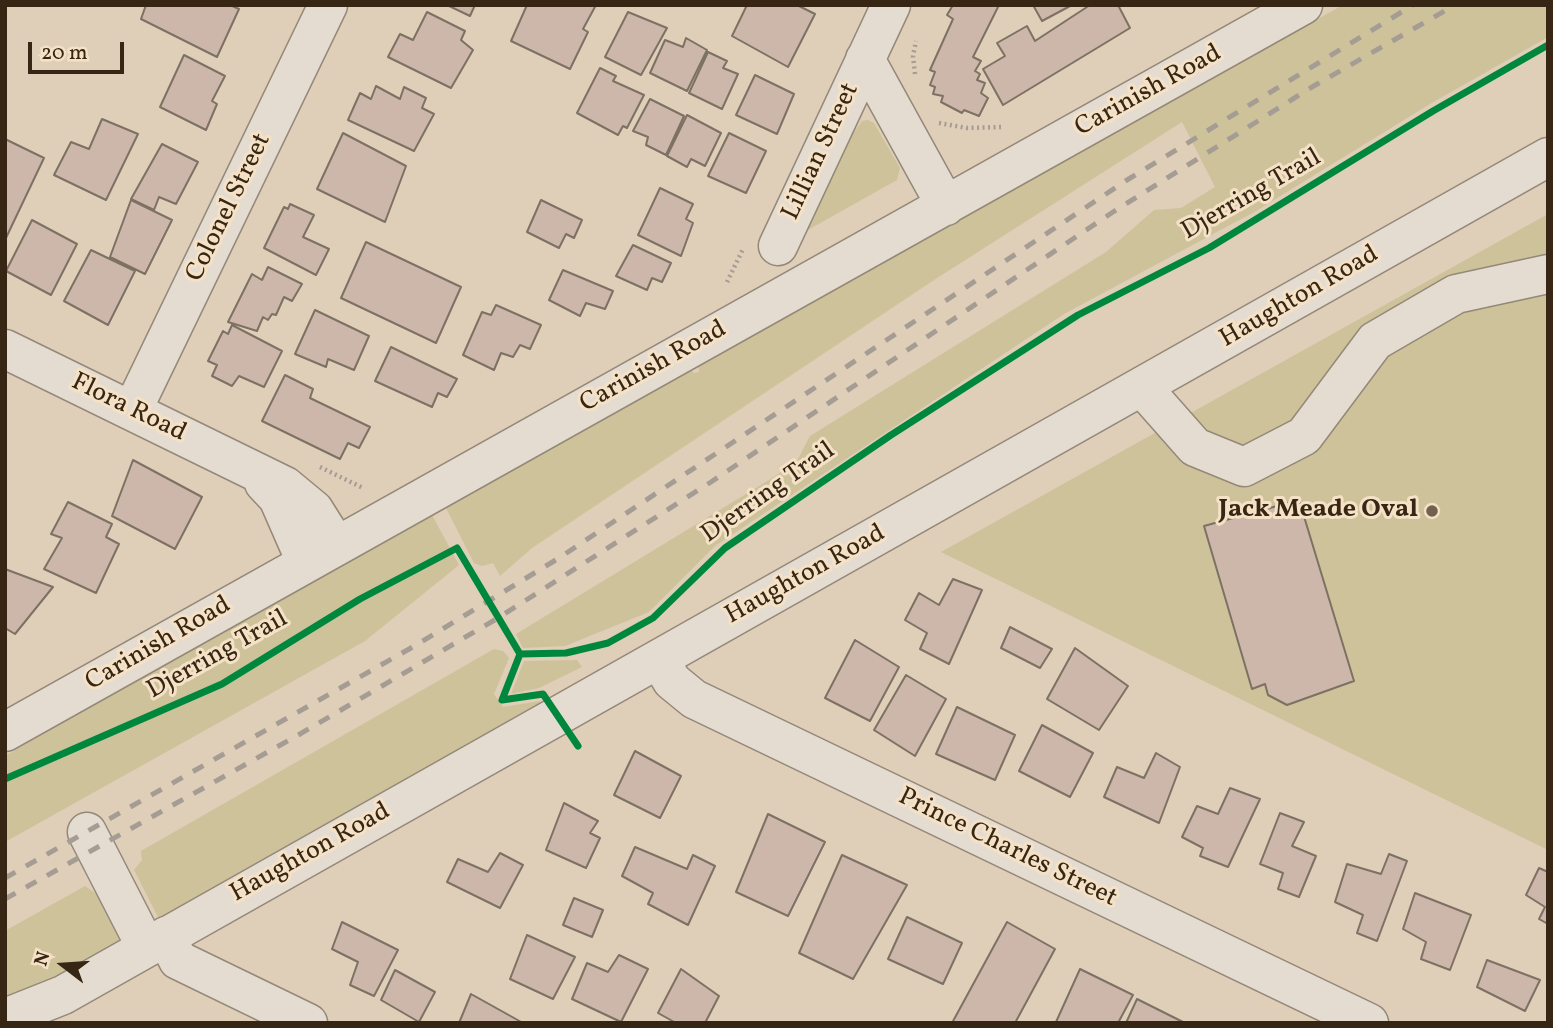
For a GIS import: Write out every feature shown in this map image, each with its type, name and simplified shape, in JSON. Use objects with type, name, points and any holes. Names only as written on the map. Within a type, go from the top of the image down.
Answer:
[{"type":"street","name":"Colonel Street","points":[[132,411],[328,5]]},
{"type":"street","name":"Carinish Road","points":[[5,732],[1303,5]]},
{"type":"street","name":"Lillian Street","points":[[778,246],[865,59],[904,18]]},
{"type":"street","name":"Lillian Street","points":[[865,59],[946,206]]},
{"type":"street","name":"Haughton Road","points":[[5,1018],[51,1009],[156,941],[1548,157]]},
{"type":"street","points":[[1142,387],[1195,447],[1244,467],[1304,436],[1375,341],[1456,294],[1548,274]]},
{"type":"street","name":"Flora Road","points":[[5,349],[251,468],[321,554]]},
{"type":"street","name":"Prince Charles Street","points":[[659,659],[672,681],[694,699],[1369,1023]]},
{"type":"street","points":[[87,832],[156,941],[178,960],[308,1023]]},
{"type":"path","points":[[904,18],[913,56],[916,85]]},
{"type":"path","points":[[931,115],[939,123],[967,128],[1001,127]]},
{"type":"shaded area","points":[[1343,5],[1548,5],[1548,37],[1430,104],[1256,211],[1064,314],[715,546],[649,612],[565,646],[523,648],[516,634],[769,480],[797,461],[810,436],[1106,252],[1154,210],[1181,208],[1215,187],[1182,122],[934,280],[532,548],[500,576],[493,563],[482,566],[474,563],[444,504],[690,369],[694,373],[699,372],[698,364]]},
{"type":"shaded area","points":[[862,121],[874,123],[900,168],[897,180],[806,231],[852,135]]},
{"type":"shaded area","points":[[1548,214],[1548,850],[941,552]]},
{"type":"shaded area","points":[[428,513],[432,515],[459,565],[365,641],[5,842],[5,756]]},
{"type":"shaded area","points":[[494,649],[503,651],[509,658],[494,694],[503,707],[540,701],[538,707],[159,919],[134,870],[142,860],[141,851]]},
{"type":"shaded area","points":[[577,660],[582,667],[539,688],[511,694],[524,661]]},
{"type":"shaded area","points":[[85,886],[104,899],[124,940],[5,1004],[5,931]]},
{"type":"building","points":[[146,5],[230,5],[239,9],[217,57],[141,19]]},
{"type":"building","points":[[447,5],[475,5],[470,16]]},
{"type":"building","points":[[527,5],[596,5],[583,29],[588,32],[570,69],[511,41]]},
{"type":"building","points":[[747,5],[797,5],[815,14],[788,67],[732,36]]},
{"type":"building","points":[[953,5],[999,5],[973,57],[981,61],[975,71],[980,74],[977,80],[985,83],[981,93],[988,98],[979,116],[964,110],[962,113],[941,102],[943,96],[933,94],[935,87],[930,85],[935,72],[930,70],[953,19],[947,15]]},
{"type":"building","points":[[1033,5],[1072,5],[1042,21]]},
{"type":"building","points":[[1090,5],[1118,5],[1130,28],[1003,105],[983,69],[1005,56],[997,43],[1027,26],[1035,41]]},
{"type":"building","points":[[427,12],[465,31],[461,40],[473,50],[451,88],[388,57],[400,34],[413,40]]},
{"type":"building","points":[[628,12],[667,28],[641,75],[605,57]]},
{"type":"building","points":[[686,38],[707,50],[687,91],[650,73],[665,40],[683,47]]},
{"type":"building","points":[[708,52],[727,61],[723,68],[738,74],[722,109],[689,93]]},
{"type":"building","points":[[184,55],[225,76],[212,101],[217,104],[206,130],[160,107]]},
{"type":"building","points":[[600,68],[616,76],[613,81],[644,95],[627,128],[623,126],[618,135],[577,113]]},
{"type":"building","points":[[755,75],[794,94],[777,134],[736,115]]},
{"type":"building","points":[[376,86],[400,99],[404,87],[426,98],[422,108],[434,114],[414,151],[348,120],[360,93],[371,99]]},
{"type":"building","points":[[650,99],[684,116],[666,155],[646,145],[648,137],[633,131]]},
{"type":"building","points":[[687,115],[721,133],[705,166],[691,159],[687,167],[667,156]]},
{"type":"building","points":[[102,119],[138,134],[106,200],[54,175],[71,142],[89,149]]},
{"type":"building","points":[[343,133],[406,166],[385,222],[317,189]]},
{"type":"building","points":[[729,133],[766,151],[746,193],[708,176]]},
{"type":"building","points":[[5,139],[44,158],[5,240]]},
{"type":"building","points":[[162,144],[198,162],[176,204],[159,197],[154,210],[131,199]]},
{"type":"building","points":[[660,188],[693,204],[686,219],[693,223],[681,256],[638,235]]},
{"type":"building","points":[[131,200],[172,220],[145,274],[110,257]]},
{"type":"building","points":[[541,200],[582,220],[574,238],[566,234],[559,248],[527,232]]},
{"type":"building","points":[[290,204],[314,215],[303,237],[329,249],[316,275],[264,248],[284,207],[288,209]]},
{"type":"building","points":[[32,220],[77,244],[51,295],[6,271]]},
{"type":"building","points":[[366,242],[461,287],[436,343],[341,298]]},
{"type":"building","points":[[633,245],[671,263],[662,282],[652,278],[647,290],[616,276]]},
{"type":"building","points":[[91,250],[135,271],[108,325],[64,301]]},
{"type":"building","points":[[268,267],[302,284],[292,301],[284,297],[276,315],[272,314],[268,320],[263,317],[257,331],[228,322],[252,274],[262,280]]},
{"type":"building","points":[[563,270],[613,291],[605,309],[586,303],[580,316],[549,300]]},
{"type":"building","points":[[496,305],[541,325],[530,349],[520,345],[513,357],[501,353],[494,370],[463,355],[482,312],[491,315]]},
{"type":"building","points":[[315,310],[369,336],[354,370],[328,359],[326,367],[295,354]]},
{"type":"building","points":[[232,325],[282,351],[264,387],[239,376],[232,386],[212,376],[217,365],[208,361],[223,331],[228,334]]},
{"type":"building","points":[[391,347],[457,379],[447,397],[438,393],[432,407],[375,381]]},
{"type":"building","points":[[285,375],[313,389],[310,398],[370,427],[359,448],[348,443],[340,459],[262,421]]},
{"type":"building","points":[[133,460],[202,497],[175,549],[112,516]]},
{"type":"building","points":[[1299,500],[1354,681],[1287,705],[1268,695],[1265,684],[1252,689],[1204,526]]},
{"type":"building","points":[[68,502],[112,524],[106,537],[119,544],[96,593],[44,569],[62,538],[51,534]]},
{"type":"building","points":[[5,569],[53,587],[15,634],[5,628]]},
{"type":"building","points":[[953,579],[982,590],[949,664],[920,649],[927,633],[905,620],[919,593],[939,605]]},
{"type":"building","points":[[1010,627],[1052,649],[1040,668],[1001,648]]},
{"type":"building","points":[[855,640],[899,667],[870,721],[825,698]]},
{"type":"building","points":[[1075,648],[1128,686],[1099,730],[1047,699]]},
{"type":"building","points":[[906,675],[946,699],[915,756],[874,730]]},
{"type":"building","points":[[957,707],[1015,735],[995,780],[936,754]]},
{"type":"building","points":[[1042,725],[1093,753],[1070,797],[1019,771]]},
{"type":"building","points":[[635,751],[681,776],[660,818],[614,795]]},
{"type":"building","points":[[1156,753],[1180,767],[1159,823],[1104,797],[1117,767],[1144,778]]},
{"type":"building","points":[[1230,788],[1260,799],[1228,867],[1200,856],[1203,848],[1182,837],[1197,806],[1218,814]]},
{"type":"building","points":[[564,803],[598,821],[590,833],[600,838],[586,868],[546,850]]},
{"type":"building","points":[[1280,813],[1304,822],[1292,846],[1316,856],[1299,897],[1278,889],[1283,873],[1260,864]]},
{"type":"building","points":[[768,814],[825,842],[788,916],[736,892]]},
{"type":"building","points":[[635,847],[687,869],[693,855],[715,866],[688,925],[648,904],[653,893],[622,876]]},
{"type":"building","points":[[500,853],[523,865],[500,908],[447,882],[458,859],[488,872]]},
{"type":"building","points":[[1389,854],[1407,861],[1377,941],[1357,933],[1363,915],[1335,902],[1347,864],[1381,874]]},
{"type":"building","points":[[842,855],[907,885],[853,979],[799,953]]},
{"type":"building","points":[[1539,868],[1548,872],[1548,924],[1539,919],[1545,907],[1526,895]]},
{"type":"building","points":[[1415,893],[1471,915],[1450,970],[1421,959],[1426,942],[1403,929]]},
{"type":"building","points":[[574,898],[603,910],[592,937],[563,925]]},
{"type":"building","points":[[907,917],[962,943],[943,984],[888,959]]},
{"type":"building","points":[[342,922],[398,950],[374,996],[350,985],[358,962],[332,949]]},
{"type":"building","points":[[1007,922],[1055,949],[1015,1023],[952,1023]]},
{"type":"building","points":[[527,935],[575,957],[553,999],[510,979]]},
{"type":"building","points":[[619,955],[648,969],[621,1022],[572,999],[587,963],[608,972]]},
{"type":"building","points":[[1487,960],[1540,980],[1525,1011],[1477,987]]},
{"type":"building","points":[[681,969],[719,996],[705,1023],[676,1023],[658,1013]]},
{"type":"building","points":[[1080,969],[1133,995],[1118,1023],[1056,1022]]},
{"type":"building","points":[[395,970],[435,992],[419,1022],[381,1000]]},
{"type":"building","points":[[471,994],[523,1023],[459,1023]]},
{"type":"building","points":[[1137,999],[1185,1023],[1126,1023]]},
{"type":"railway","points":[[5,878],[418,644],[559,558],[1127,180],[1413,5]]},
{"type":"railway","points":[[5,899],[300,734],[498,618],[711,482],[1113,212],[1312,87],[1455,5]]},
{"type":"cycle path","name":"Djerring Trail","points":[[520,654],[566,653],[608,643],[653,618],[725,548],[891,435],[1078,315],[1209,248],[1433,111],[1548,45]]},
{"type":"cycle path","name":"Djerring Trail","points":[[5,779],[222,684],[360,599],[457,548],[520,654]]},
{"type":"cycle path","points":[[520,654],[502,700],[543,694],[578,746]]},
{"type":"place","name":"Jack Meade Oval","points":[[1432,511]]}]
